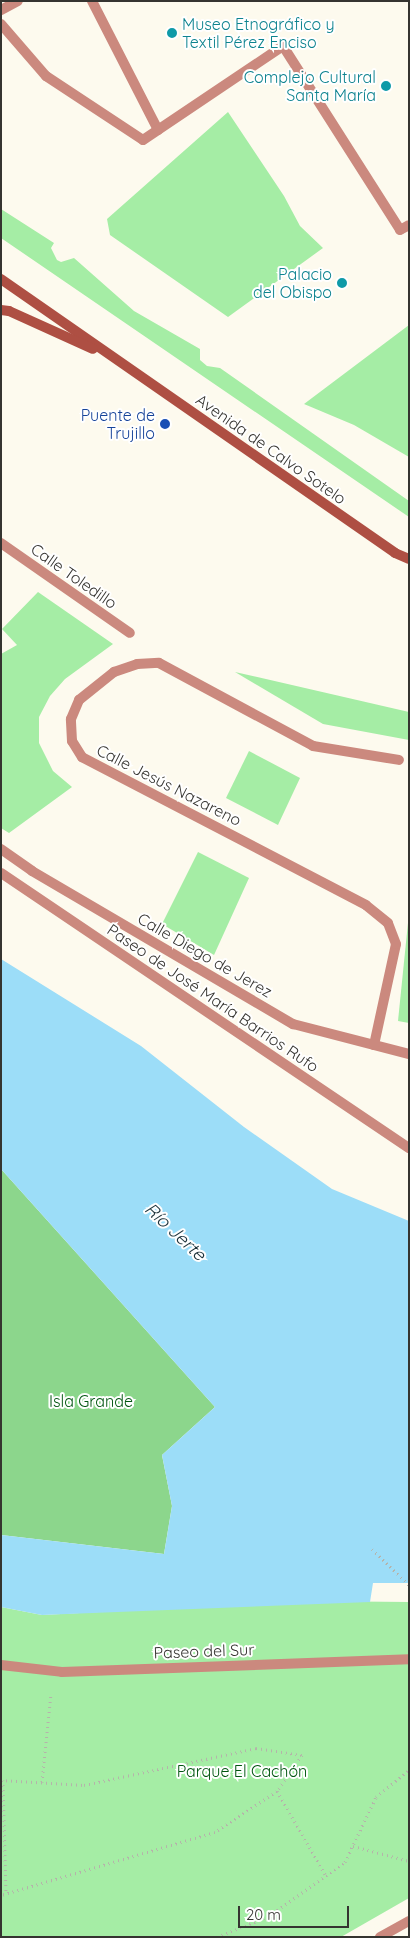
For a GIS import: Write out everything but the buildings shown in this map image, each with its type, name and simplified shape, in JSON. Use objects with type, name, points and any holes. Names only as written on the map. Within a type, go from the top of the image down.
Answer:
[{"type":"main road","name":"Avenida de Calvo Sotelo","points":[[1,279],[394,553],[409,559]]},
{"type":"main road","name":"Avenida de Calvo Sotelo","points":[[1,310],[9,311],[117,360]]},
{"type":"street","points":[[1,10],[18,1]]},
{"type":"street","points":[[92,1],[158,130]]},
{"type":"street","points":[[1,24],[46,76],[143,140],[283,46],[400,230],[409,225]]},
{"type":"street","name":"Calle Toledillo","points":[[1,543],[130,633]]},
{"type":"street","name":"Calle Jesús Nazareno","points":[[374,1045],[396,944],[388,923],[366,905],[82,757],[72,741],[71,719],[79,700],[114,672],[137,664],[159,663],[313,746],[399,760]]},
{"type":"street","name":"Calle Diego de Jerez","points":[[1,849],[32,871],[294,1024],[409,1054]]},
{"type":"street","name":"Paseo de José María Barrios Rufo","points":[[1,873],[409,1148]]},
{"type":"street","name":"Paseo del Sur","points":[[1,1664],[53,1671],[409,1658]]},
{"type":"street","points":[[380,1937],[409,1921]]},
{"type":"path","points":[[372,1549],[409,1585]]},
{"type":"path","points":[[42,1782],[53,1671]]},
{"type":"path","points":[[1,1895],[215,1832],[278,1791],[302,1755],[256,1748],[84,1785],[2,1780],[6,1893]]},
{"type":"path","points":[[217,1937],[268,1916],[345,1862],[376,1797],[409,1770]]},
{"type":"path","points":[[278,1791],[326,1876]]},
{"type":"path","points":[[353,1846],[409,1861]]},
{"type":"green space","points":[[228,112],[284,196],[300,226],[323,248],[228,317],[110,235],[107,219]]},
{"type":"green space","points":[[1,209],[54,243],[51,248],[57,260],[61,262],[74,258],[134,311],[200,349],[200,360],[207,366],[220,368],[409,501],[409,517],[1,238]]},
{"type":"green space","points":[[409,325],[409,457],[354,425],[304,404]]},
{"type":"green space","points":[[38,592],[113,644],[65,679],[50,696],[39,717],[39,743],[53,771],[72,787],[9,833],[1,828],[1,654],[17,645],[2,629]]},
{"type":"green space","points":[[235,672],[409,712],[409,740],[323,724]]},
{"type":"green space","points":[[249,751],[300,778],[278,825],[226,798]]},
{"type":"green space","points":[[198,852],[249,878],[214,955],[162,924]]},
{"type":"green space","points":[[409,913],[409,1023],[398,1021]]},
{"type":"green space","name":"Isla Grande","points":[[1,1169],[215,1407],[162,1455],[172,1506],[164,1554],[1,1535]]},
{"type":"green space","name":"Parque El Cachón","points":[[306,1601],[409,1602],[409,1898],[341,1937],[1,1937],[1,1607],[42,1615]]},
{"type":"water","name":"Río Jerte","points":[[1,959],[141,1046],[244,1127],[332,1189],[409,1221],[409,1583],[373,1583],[370,1602],[42,1615],[1,1607],[1,1535],[164,1554],[172,1506],[162,1455],[215,1407],[1,1169]]},
{"type":"place","name":"Museo Etnográfico y Textil Pérez Enciso","points":[[172,33]]},
{"type":"place","name":"Complejo Cultural Santa María","points":[[386,86]]},
{"type":"place","name":"Palacio del Obispo","points":[[342,283]]},
{"type":"place","name":"Puente de Trujillo","points":[[165,424]]}]
